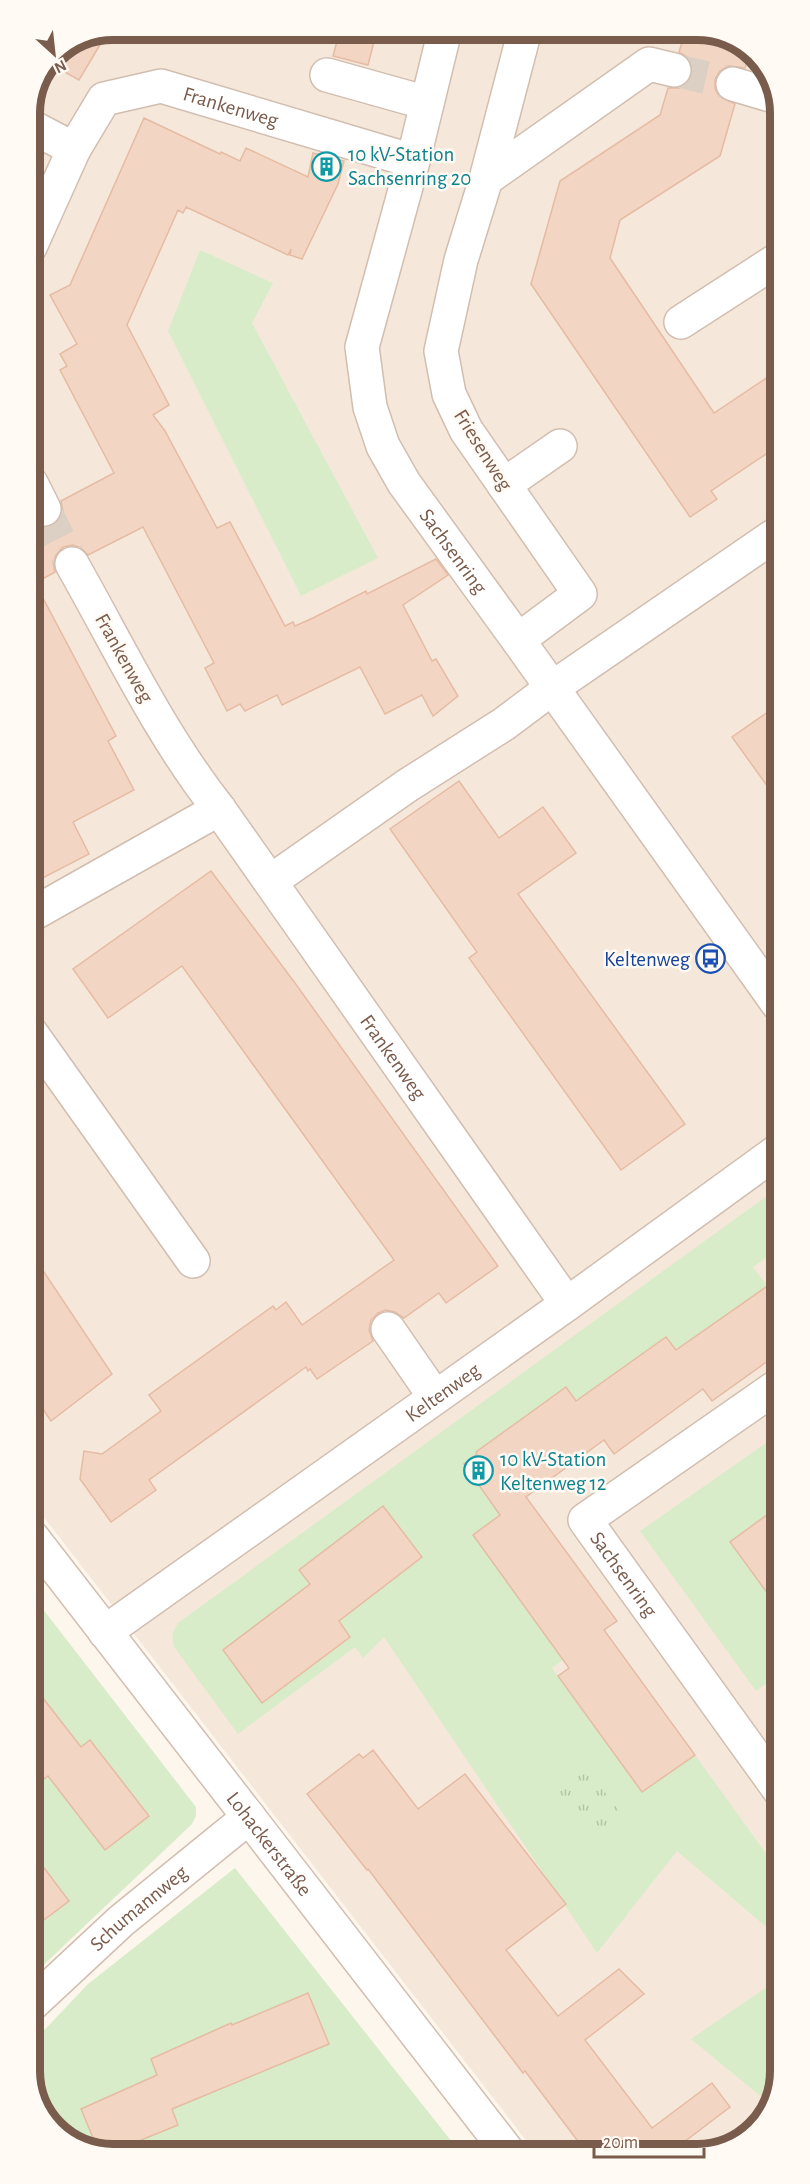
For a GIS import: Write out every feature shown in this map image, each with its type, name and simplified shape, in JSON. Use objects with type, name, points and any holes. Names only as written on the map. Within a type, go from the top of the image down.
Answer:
[{"type":"street","name":"Sachsenring","points":[[443,41],[428,103],[362,347],[370,407],[383,446],[404,483],[770,993]]},
{"type":"street","name":"Friesenweg","points":[[518,640],[580,594],[466,430],[450,394],[441,351],[461,260],[486,179],[522,41]]},
{"type":"street","points":[[486,179],[649,64],[674,70]]},
{"type":"street","points":[[327,75],[428,103]]},
{"type":"street","points":[[733,84],[767,94]]},
{"type":"street","name":"Frankenweg","points":[[41,223],[74,149],[104,99],[161,86],[413,160]]},
{"type":"street","points":[[41,132],[74,149]]},
{"type":"street","points":[[681,322],[770,265]]},
{"type":"street","points":[[504,485],[560,446]]},
{"type":"street","points":[[271,881],[408,785],[504,724],[552,688],[770,538]]},
{"type":"street","name":"Frankenweg","points":[[72,564],[162,726],[193,776],[271,881],[567,1304]]},
{"type":"street","points":[[41,910],[219,809]]},
{"type":"street","points":[[41,1045],[193,1261]]},
{"type":"street","name":"Keltenweg","points":[[105,1632],[567,1304],[770,1157]]},
{"type":"street","points":[[388,1329],[435,1397]]},
{"type":"street","name":"Sachsenring","points":[[770,1391],[585,1520],[770,1777]]},
{"type":"street","name":"Lohackerstraße","points":[[40,1548],[502,2144]]},
{"type":"street","name":"Schumannweg","points":[[40,1996],[121,1921],[249,1817]]},
{"type":"shaded area","points":[[113,40],[701,41],[720,44],[741,56],[757,73],[767,95],[770,113],[770,2071],[766,2094],[748,2122],[724,2138],[697,2144],[529,2144],[40,1513],[41,109],[47,84],[84,84],[84,47],[90,44]]},
{"type":"green space","points":[[200,250],[273,283],[252,323],[378,558],[301,596],[168,331]]},
{"type":"green space","points":[[770,1194],[770,1255],[753,1267],[767,1286],[676,1350],[666,1337],[576,1401],[566,1388],[476,1452],[477,1454],[464,1464],[481,1488],[495,1479],[514,1505],[473,1535],[564,1659],[552,1668],[642,1792],[695,1755],[770,1859],[770,1929],[677,1851],[597,1953],[384,1637],[363,1658],[355,1647],[238,1734],[174,1647],[172,1634],[178,1623]]},
{"type":"green space","points":[[770,1440],[770,1681],[756,1691],[640,1531]]},
{"type":"green space","points":[[40,1606],[196,1807],[196,1816],[192,1824],[40,1968]]},
{"type":"green space","points":[[583,1763],[628,1823],[597,1847],[551,1787]]},
{"type":"green space","points":[[235,1868],[453,2144],[109,2143],[86,2138],[62,2122],[46,2098],[40,2071],[40,2035],[88,1984]]},
{"type":"green space","points":[[770,1985],[770,2071],[764,2099],[691,2039]]},
{"type":"building","points":[[337,40],[374,40],[368,65],[333,56]]},
{"type":"building","points":[[102,41],[84,72],[84,47]]},
{"type":"building","points":[[683,41],[711,42],[733,50],[747,61],[745,68],[728,66],[720,71],[715,79],[715,89],[719,96],[735,104],[720,156],[620,220],[610,258],[714,413],[770,376],[770,451],[711,491],[717,499],[690,517],[531,284],[560,181],[660,115],[668,88],[679,88],[688,82],[692,75],[692,65],[687,57],[679,52]]},
{"type":"building","points":[[144,118],[220,154],[221,152],[240,161],[246,148],[308,177],[313,153],[344,161],[338,184],[302,259],[290,255],[291,249],[288,255],[186,207],[183,213],[178,210],[127,325],[169,405],[153,415],[165,431],[217,528],[230,522],[285,626],[293,622],[295,626],[366,591],[367,594],[436,559],[448,575],[403,605],[432,661],[436,659],[458,696],[433,716],[422,695],[385,714],[360,667],[282,705],[277,695],[245,711],[240,704],[227,711],[205,668],[214,663],[143,527],[88,555],[81,548],[73,545],[63,547],[53,563],[55,572],[41,580],[41,527],[53,525],[60,519],[63,511],[61,501],[114,473],[60,370],[67,366],[60,354],[77,344],[50,295],[70,285]]},
{"type":"building","points":[[41,594],[116,736],[108,741],[134,790],[73,822],[89,854],[41,879]]},
{"type":"building","points":[[770,711],[770,790],[732,737]]},
{"type":"building","points":[[459,781],[499,838],[543,807],[576,853],[518,894],[685,1124],[621,1170],[469,958],[477,952],[390,829]]},
{"type":"building","points":[[211,871],[295,983],[498,1266],[446,1303],[439,1293],[404,1318],[395,1312],[386,1310],[378,1313],[371,1320],[369,1330],[373,1341],[317,1379],[306,1367],[149,1480],[156,1490],[111,1522],[80,1479],[84,1451],[102,1454],[161,1411],[149,1395],[273,1306],[276,1310],[286,1302],[302,1325],[394,1260],[182,966],[108,1018],[73,969]]},
{"type":"building","points":[[40,1267],[112,1374],[51,1421],[40,1405]]},
{"type":"building","points":[[770,1284],[770,1359],[712,1401],[703,1389],[614,1454],[604,1440],[526,1497],[617,1621],[604,1630],[695,1755],[642,1792],[558,1676],[569,1668],[473,1535],[500,1515],[464,1464],[477,1454],[476,1452],[566,1387],[576,1401],[666,1337],[676,1350]]},
{"type":"building","points":[[383,1506],[422,1557],[339,1621],[350,1637],[262,1703],[223,1650],[310,1584],[299,1570]]},
{"type":"building","points":[[770,1513],[770,1597],[730,1542]]},
{"type":"building","points":[[40,1695],[81,1747],[90,1740],[149,1816],[105,1850],[48,1776],[40,1782]]},
{"type":"building","points":[[373,1750],[418,1809],[465,1774],[566,1904],[506,1950],[558,2016],[619,1969],[644,1994],[585,2040],[652,2128],[712,2083],[730,2107],[681,2144],[580,2144],[368,1869],[307,1794],[359,1754],[363,1758]]},
{"type":"building","points":[[40,1862],[69,1901],[40,1923]]},
{"type":"building","points":[[308,1993],[329,2044],[172,2109],[178,2125],[134,2143],[94,2140],[81,2109],[157,2075],[151,2059],[231,2023],[232,2025]]},
{"type":"tunnel","points":[[674,70],[733,84]]},
{"type":"tunnel","points":[[44,509],[72,564]]},
{"type":"place","name":"10 kV-Station Sachsenring 20","points":[[327,166]]},
{"type":"place","name":"Keltenweg","points":[[711,959]]},
{"type":"place","name":"10 kV-Station Keltenweg 12","points":[[479,1471]]}]
